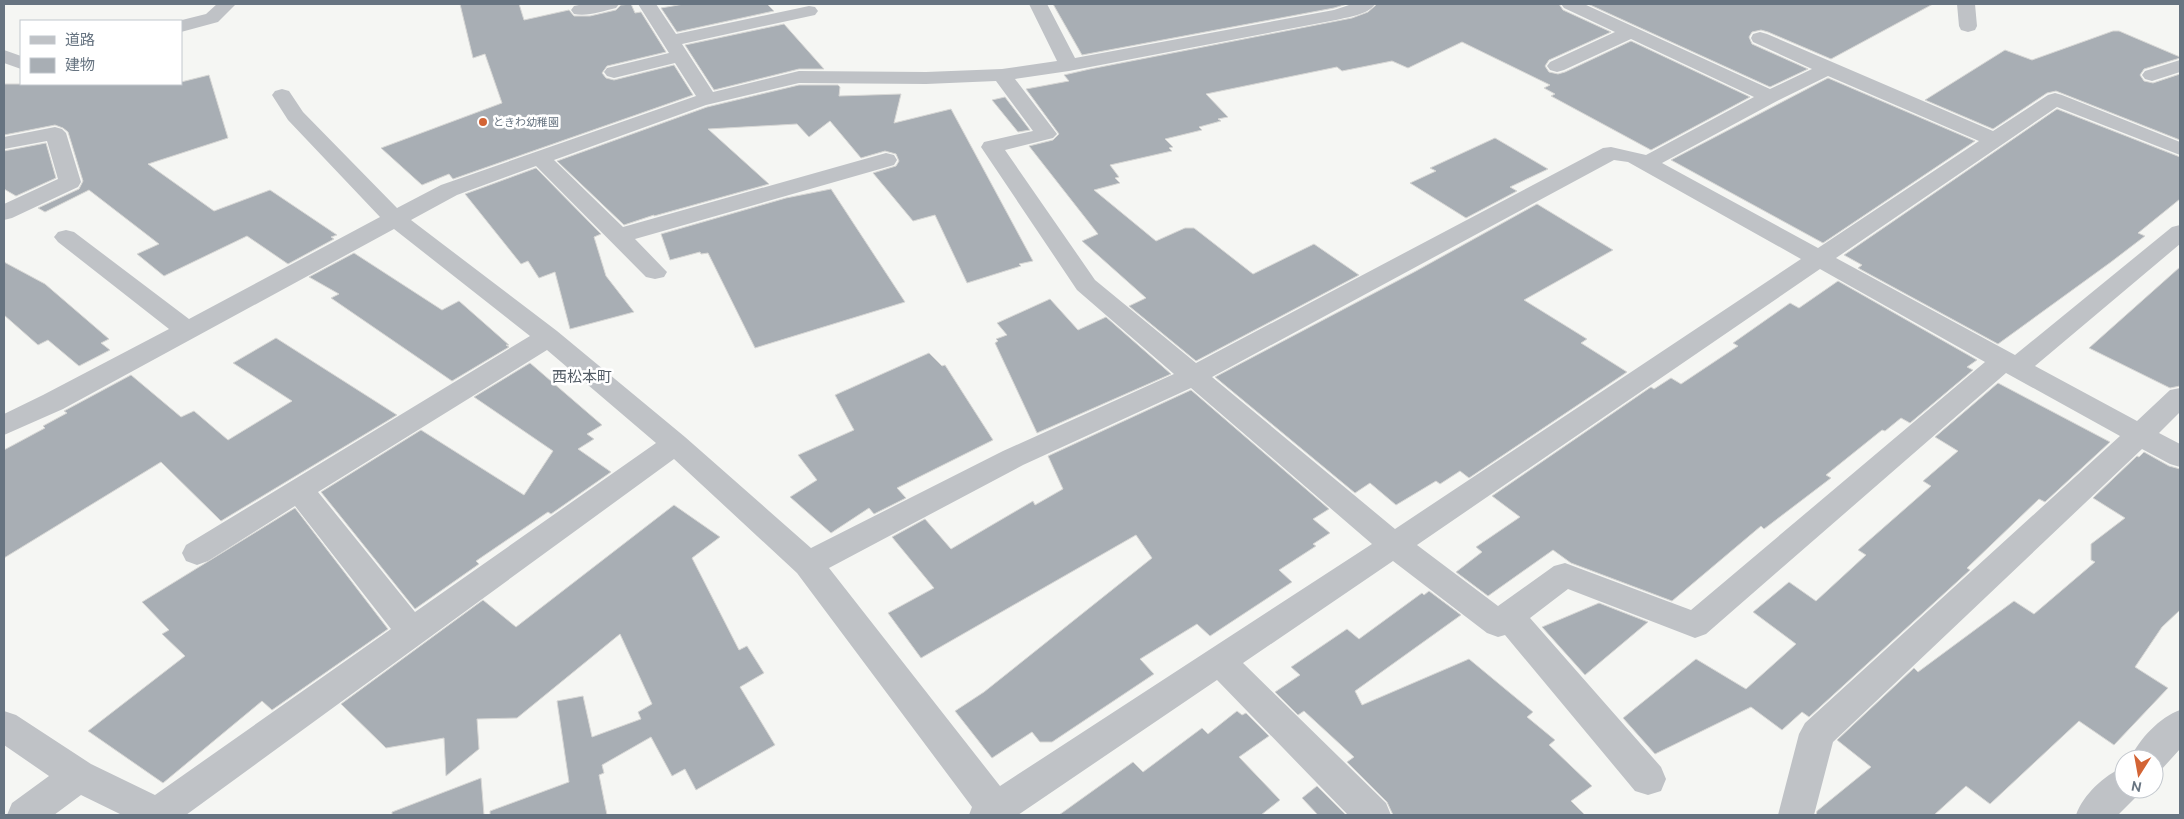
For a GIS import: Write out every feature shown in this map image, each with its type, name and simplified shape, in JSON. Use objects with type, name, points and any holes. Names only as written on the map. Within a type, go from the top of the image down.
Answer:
[{"type":"street","points":[[182,26],[212,18],[227,4]]},
{"type":"street","points":[[572,7],[610,4]]},
{"type":"street","points":[[647,4],[708,99]]},
{"type":"street","points":[[1038,4],[1069,65]]},
{"type":"street","points":[[4,425],[53,402],[449,190],[708,99],[799,77],[926,78],[1002,75],[1069,65],[1336,15],[1354,10],[1366,4]]},
{"type":"street","points":[[1570,4],[1770,96]]},
{"type":"street","points":[[1966,4],[1968,26]]},
{"type":"street","points":[[614,72],[675,49],[809,11]]},
{"type":"street","points":[[1557,66],[1631,32]]},
{"type":"street","points":[[1760,38],[1995,140]]},
{"type":"street","points":[[4,56],[20,63]]},
{"type":"street","points":[[4,67],[20,63]]},
{"type":"street","points":[[2152,75],[2180,66]]},
{"type":"street","points":[[1646,163],[1770,96],[1828,69]]},
{"type":"street","points":[[1002,75],[1046,134],[992,147],[1086,286],[1394,544],[1498,624],[1565,575],[1695,626],[2010,363],[2180,232]]},
{"type":"street","points":[[282,95],[295,116],[395,219],[548,337],[675,444],[808,564],[994,813],[2055,99],[2180,149]]},
{"type":"street","points":[[4,143],[55,133],[70,182],[4,213]]},
{"type":"street","points":[[808,564],[1013,458],[1193,376],[1610,153],[1634,157],[1646,163],[2180,457]]},
{"type":"street","points":[[539,157],[655,272]]},
{"type":"street","points":[[620,236],[886,160]]},
{"type":"street","points":[[66,237],[188,330]]},
{"type":"street","points":[[197,553],[548,337]]},
{"type":"street","points":[[1796,815],[1817,734],[2180,396]]},
{"type":"street","points":[[4,726],[78,776],[160,814],[675,444]]},
{"type":"street","points":[[299,489],[412,632]]},
{"type":"street","points":[[1509,616],[1648,779]]},
{"type":"street","points":[[1220,661],[1373,815]]},
{"type":"street","points":[[2157,749],[2180,725]]},
{"type":"street","points":[[25,815],[78,776]]},
{"type":"street","points":[[2094,815],[2114,794]]},
{"type":"building","points":[[460,4],[519,4],[524,20],[569,10],[574,16],[590,16],[616,10],[621,5],[631,4],[635,13],[641,12],[666,52],[607,66],[602,73],[606,78],[614,80],[674,65],[693,95],[453,179],[449,174],[422,185],[381,148],[502,103],[485,54],[473,58]]},
{"type":"building","points":[[684,4],[767,4],[774,11],[677,32],[661,8]]},
{"type":"building","points":[[1053,4],[1347,4],[1082,55]]},
{"type":"building","points":[[1377,4],[1559,4],[1563,10],[1611,32],[1549,60],[1545,66],[1549,72],[1558,74],[1565,72],[1631,41],[1750,97],[1651,150],[1551,96],[1555,94],[1544,88],[1550,85],[1462,42],[1408,68],[1392,61],[1342,71],[1337,67],[1206,94],[1228,117],[1199,127],[1202,130],[1165,139],[1173,147],[1169,148],[1172,151],[1110,165],[1119,177],[1115,178],[1120,183],[1094,190],[1156,241],[1185,228],[1194,228],[1253,274],[1314,244],[1359,275],[1196,361],[1129,306],[1146,298],[1082,241],[1098,234],[1029,146],[1053,140],[1059,134],[1026,89],[1069,81],[1064,75],[1090,69],[1352,18],[1368,12]]},
{"type":"building","points":[[1588,4],[1933,4],[1831,59],[1768,32],[1761,30],[1752,32],[1749,37],[1752,44],[1808,69],[1770,87]]},
{"type":"building","points":[[784,24],[824,69],[799,69],[714,90],[685,45]]},
{"type":"building","points":[[2113,31],[2119,31],[2180,57],[2144,69],[2140,75],[2144,81],[2153,83],[2180,74],[2180,140],[2056,91],[2047,93],[1993,129],[1925,100],[2005,50],[2032,60]]},
{"type":"building","points":[[209,75],[228,138],[148,164],[214,211],[270,190],[337,235],[331,237],[334,239],[288,264],[247,236],[164,276],[137,254],[159,244],[89,190],[45,212],[38,208],[79,189],[83,181],[68,132],[63,128],[55,125],[4,135],[4,84],[182,85],[182,82]]},
{"type":"building","points":[[1828,78],[1975,141],[1823,243],[1671,160]]},
{"type":"building","points":[[799,85],[838,85],[840,87],[839,96],[901,94],[894,123],[951,109],[1033,261],[1019,264],[1021,266],[967,283],[935,215],[913,221],[873,173],[896,166],[899,161],[896,154],[885,151],[861,158],[830,121],[809,137],[797,124],[708,129],[769,184],[624,225],[557,161],[707,107]]},
{"type":"building","points":[[1005,97],[1030,130],[1018,132],[992,100]]},
{"type":"building","points":[[2057,109],[2180,157],[2180,199],[2138,233],[2145,236],[1998,344],[1858,268],[1862,265],[1844,255]]},
{"type":"building","points":[[1495,138],[1548,169],[1510,187],[1517,191],[1466,218],[1410,183],[1436,171],[1430,168]]},
{"type":"building","points":[[46,143],[56,178],[16,196],[4,189],[4,151]]},
{"type":"building","points":[[536,168],[601,234],[594,237],[606,276],[634,312],[570,329],[555,272],[539,278],[528,261],[521,264],[465,194]]},
{"type":"building","points":[[831,189],[905,302],[755,348],[708,253],[701,254],[700,252],[670,260],[661,234],[786,198]]},
{"type":"building","points":[[1537,204],[1613,250],[1524,300],[1587,339],[1581,343],[1627,372],[1469,478],[1460,471],[1440,484],[1436,481],[1396,505],[1370,483],[1355,493],[1215,377],[1416,271]]},
{"type":"building","points":[[354,253],[442,310],[459,301],[509,347],[452,381],[331,298],[339,294],[309,277]]},
{"type":"building","points":[[4,262],[45,284],[109,339],[101,343],[110,350],[79,366],[48,340],[38,345],[4,315]]},
{"type":"building","points":[[2180,267],[2180,386],[2170,388],[2089,348]]},
{"type":"building","points":[[1838,281],[1977,360],[1967,367],[1973,370],[1910,423],[1901,418],[1885,431],[1882,430],[1826,475],[1831,478],[1764,529],[1761,526],[1672,601],[1571,563],[1553,550],[1488,596],[1456,572],[1482,552],[1476,547],[1520,517],[1492,496],[1651,387],[1654,389],[1671,378],[1681,384],[1738,346],[1733,343],[1790,303],[1799,308]]},
{"type":"building","points":[[1050,299],[1078,330],[1106,317],[1171,374],[1037,433],[995,343],[998,341],[996,339],[1007,335],[997,323]]},
{"type":"building","points":[[276,338],[397,415],[221,521],[161,462],[4,558],[4,450],[45,428],[43,426],[67,413],[64,411],[131,375],[181,417],[194,411],[228,440],[292,401],[233,363]]},
{"type":"building","points":[[929,353],[942,366],[945,365],[993,440],[897,488],[906,498],[874,514],[869,508],[831,533],[790,497],[817,480],[798,455],[854,430],[835,395]]},
{"type":"building","points":[[530,363],[602,425],[587,434],[594,439],[578,449],[611,472],[551,514],[548,512],[476,561],[479,564],[415,609],[321,492],[421,430],[524,495],[553,451],[474,397]]},
{"type":"building","points":[[1998,383],[2110,442],[2045,502],[2039,499],[1967,568],[1970,570],[1809,717],[1802,712],[1782,730],[1751,707],[1655,754],[1623,718],[1696,659],[1746,689],[1796,644],[1753,612],[1789,582],[1816,601],[1866,555],[1858,550],[1931,486],[1923,481],[1958,451],[1935,437]]},
{"type":"building","points":[[1191,390],[1329,509],[1313,519],[1330,533],[1313,544],[1316,546],[1279,570],[1292,582],[1210,636],[1197,624],[1140,659],[1154,674],[1052,742],[1040,742],[1032,732],[992,758],[955,711],[984,692],[1152,558],[1136,535],[921,658],[888,613],[934,588],[892,537],[925,519],[951,549],[1033,501],[1035,505],[1063,489],[1048,456]]},
{"type":"building","points":[[2144,452],[2169,466],[2180,469],[2180,610],[2162,627],[2135,667],[2168,688],[2114,745],[2079,721],[1990,804],[1966,786],[1934,815],[1816,815],[1817,811],[1871,767],[1837,740],[1914,668],[1918,672],[2014,601],[2034,614],[2095,562],[2091,560],[2091,544],[2125,518],[2093,498],[2137,456],[2139,457]]},
{"type":"building","points":[[674,505],[720,537],[692,558],[739,650],[747,646],[764,673],[740,687],[775,745],[696,790],[685,769],[672,776],[651,737],[602,765],[604,773],[599,775],[607,815],[490,815],[490,811],[569,782],[557,701],[583,696],[592,737],[641,719],[638,712],[652,704],[620,634],[517,718],[477,719],[479,749],[446,776],[444,738],[386,748],[341,704],[483,600],[516,627]]},
{"type":"building","points":[[295,508],[388,629],[272,710],[262,701],[163,783],[88,731],[185,656],[162,634],[169,630],[142,602]]},
{"type":"building","points":[[1429,591],[1461,615],[1355,691],[1362,705],[1469,659],[1533,712],[1527,717],[1555,740],[1549,745],[1592,786],[1571,801],[1585,815],[1393,815],[1387,802],[1347,762],[1354,757],[1304,711],[1298,715],[1275,692],[1300,675],[1291,667],[1347,629],[1359,639],[1422,593],[1424,595]]},
{"type":"building","points":[[1599,603],[1648,622],[1585,675],[1542,627]]},
{"type":"building","points":[[1237,711],[1242,715],[1246,713],[1269,736],[1239,757],[1280,800],[1261,815],[1059,815],[1133,762],[1143,772],[1202,728],[1208,734]]},
{"type":"building","points":[[481,778],[484,815],[392,815],[392,812]]},
{"type":"building","points":[[1317,786],[1346,815],[1318,815],[1302,798]]},
{"type":"place","name":"ときわ幼稚園","points":[[483,122]]},
{"type":"district","name":"西松本町","points":[[582,377]]}]
